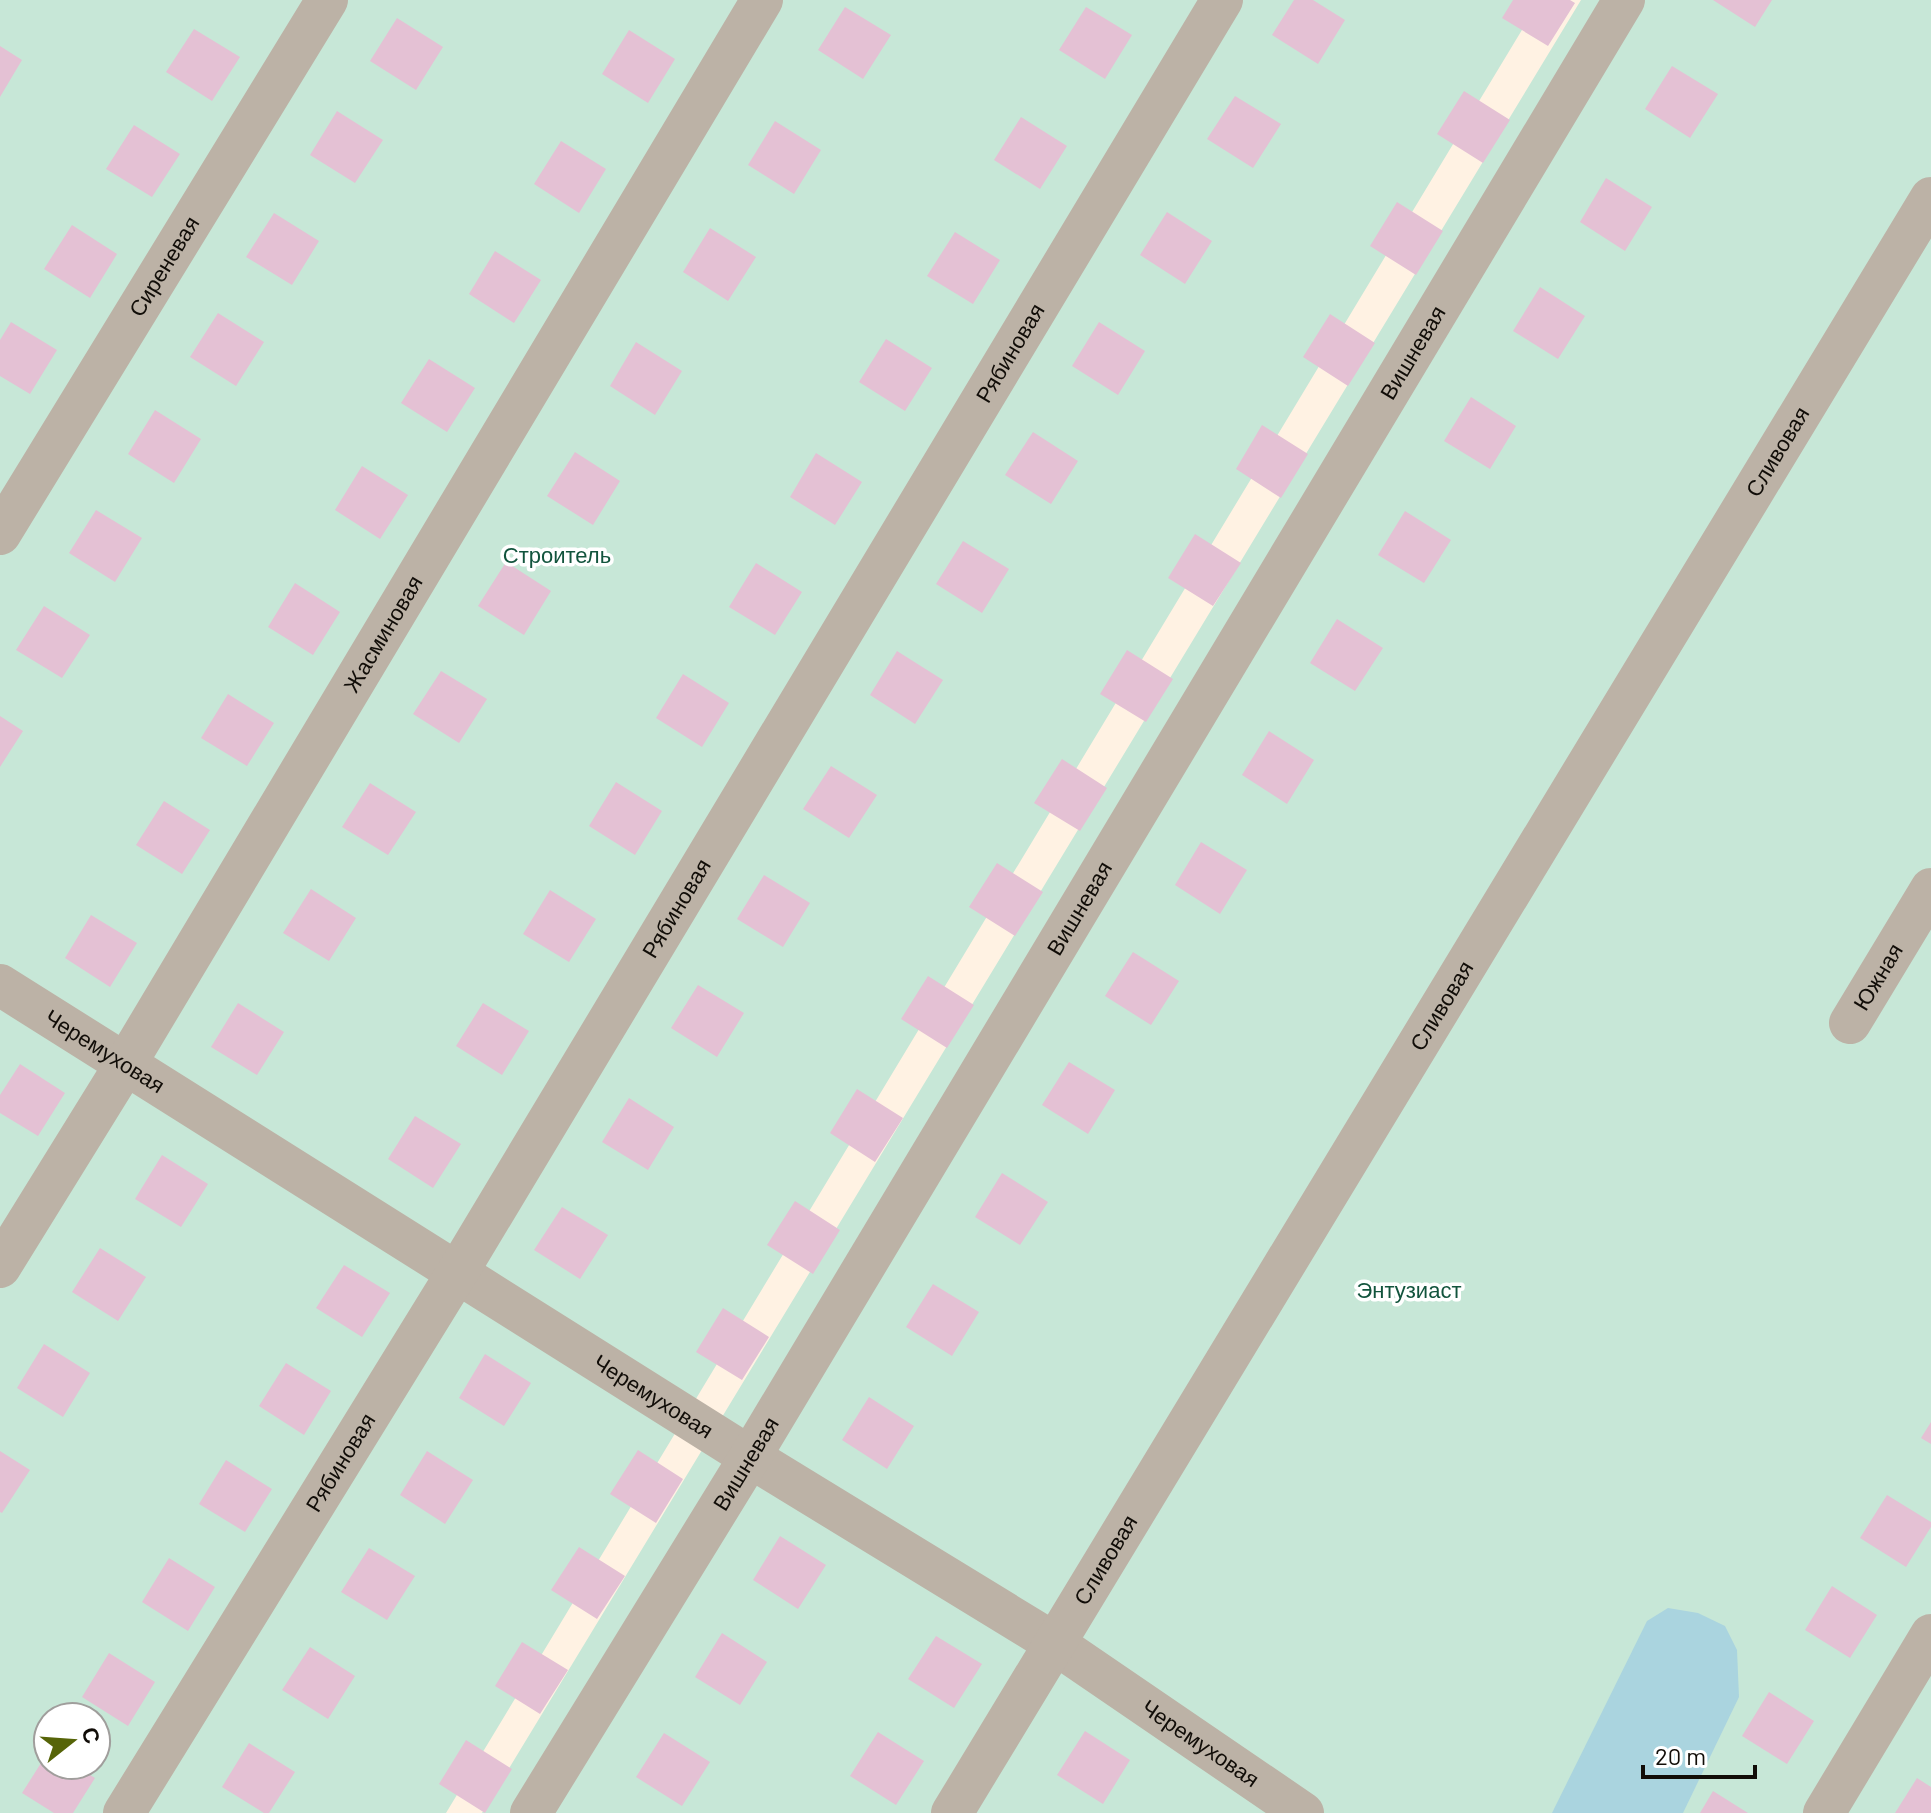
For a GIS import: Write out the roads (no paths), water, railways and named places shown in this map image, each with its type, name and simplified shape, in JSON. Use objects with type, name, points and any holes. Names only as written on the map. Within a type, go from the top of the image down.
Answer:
[{"type":"street","name":"Сиреневая","points":[[0,534],[327,0]]},
{"type":"street","name":"Жасминовая","points":[[0,1267],[125,1065],[762,0]]},
{"type":"street","name":"Рябиновая","points":[[124,1813],[457,1273],[1222,0]]},
{"type":"street","name":"Вишневая","points":[[531,1813],[750,1457],[1624,0]]},
{"type":"street","name":"Сливовая","points":[[952,1813],[1931,198]]},
{"type":"street","name":"Южная","points":[[1850,1023],[1931,889]]},
{"type":"street","name":"Черемуховая","points":[[0,985],[750,1457],[1054,1643],[1303,1813]]},
{"type":"street","points":[[1824,1813],[1931,1635]]},
{"type":"water","points":[[1668,1608],[1698,1613],[1725,1626],[1737,1650],[1739,1697],[1683,1813],[1552,1813],[1647,1621]]},
{"type":"park label","name":"Строитель","points":[[557,555]]},
{"type":"park label","name":"Энтузиаст","points":[[1409,1290]]}]
